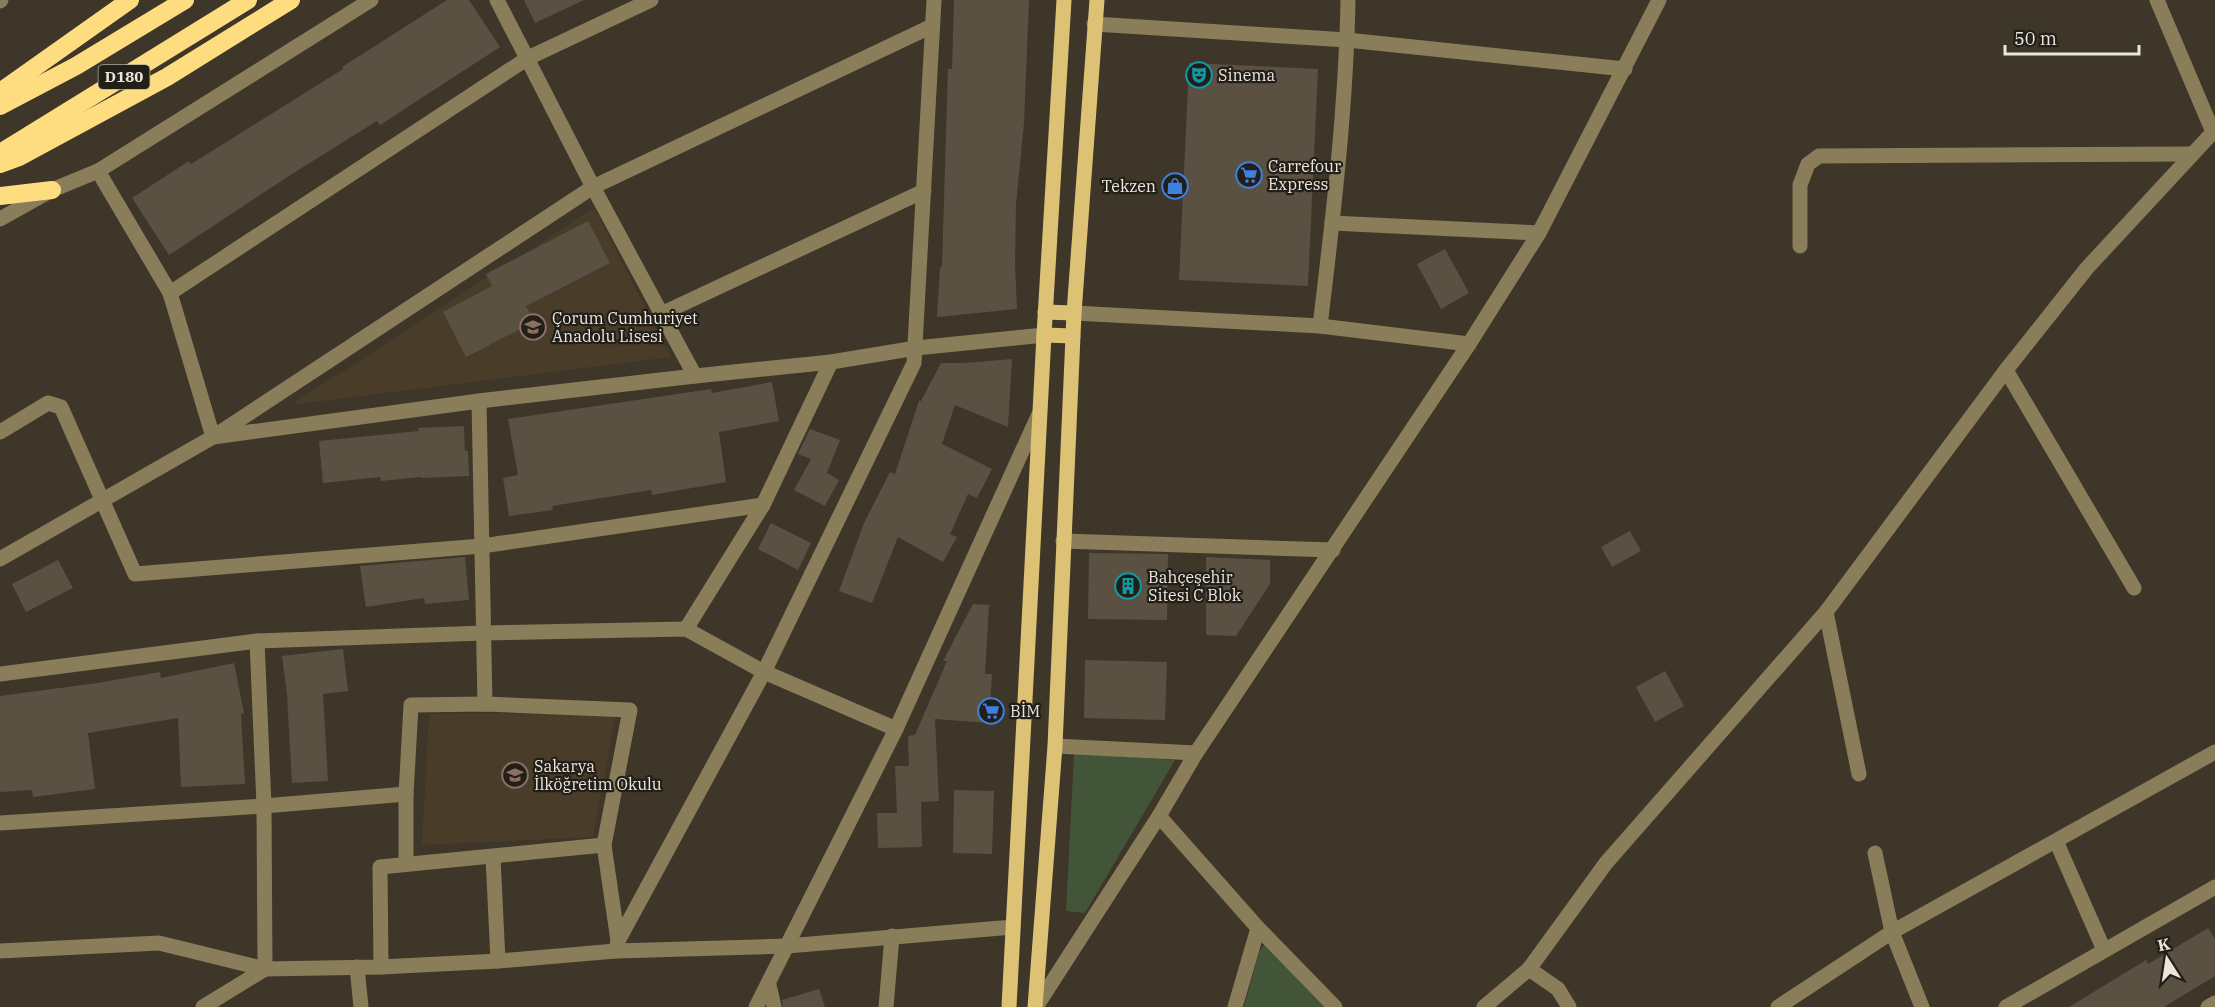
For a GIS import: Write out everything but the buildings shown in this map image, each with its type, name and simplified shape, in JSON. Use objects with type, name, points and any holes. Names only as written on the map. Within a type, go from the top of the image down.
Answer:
[{"type":"highway","points":[[0,92],[130,0]]},
{"type":"highway","points":[[0,106],[76,66],[185,0]]},
{"type":"highway","name":"D180","points":[[0,153],[248,0]]},
{"type":"highway","points":[[0,164],[20,156],[167,77],[291,0]]},
{"type":"highway","points":[[0,196],[51,190]]},
{"type":"main road","points":[[1009,1007],[1045,312],[1064,0]]},
{"type":"main road","points":[[1036,1007],[1055,746],[1074,313],[1096,0]]},
{"type":"main road","points":[[1045,312],[1074,313]]},
{"type":"main road","points":[[1044,335],[1073,336]]},
{"type":"street","points":[[0,219],[51,190],[98,171],[371,0]]},
{"type":"street","points":[[497,0],[593,187],[695,376]]},
{"type":"street","points":[[170,293],[528,58],[651,0]]},
{"type":"street","points":[[617,946],[764,672],[914,363],[934,0]]},
{"type":"street","points":[[1320,326],[1332,223],[1347,40],[1348,0]]},
{"type":"street","points":[[1036,1007],[1159,816],[1196,753],[1470,344],[1539,232],[1659,0]]},
{"type":"street","points":[[1484,1007],[1529,969],[1606,863],[1826,612],[2006,370],[2086,268],[2214,131],[2157,0]]},
{"type":"street","points":[[1094,24],[1347,40],[1625,69]]},
{"type":"street","points":[[0,559],[213,437],[593,187],[932,26]]},
{"type":"street","points":[[1800,246],[1800,185],[1808,164],[1819,156],[2191,154]]},
{"type":"street","points":[[98,171],[170,293],[213,437]]},
{"type":"street","points":[[661,314],[924,191]]},
{"type":"street","points":[[1332,223],[1539,232]]},
{"type":"street","points":[[1074,313],[1320,326],[1470,344]]},
{"type":"street","points":[[213,437],[479,401],[831,362],[916,348],[1044,335]]},
{"type":"street","points":[[686,629],[763,505],[831,362]]},
{"type":"street","points":[[2006,370],[2134,588]]},
{"type":"street","points":[[479,401],[485,704]]},
{"type":"street","points":[[0,432],[48,403],[61,407],[135,574],[482,546],[763,505]]},
{"type":"street","points":[[756,1007],[896,729],[1041,409]]},
{"type":"street","points":[[1063,541],[1334,550]]},
{"type":"street","points":[[1826,612],[1859,774]]},
{"type":"street","points":[[0,674],[256,641],[686,629],[764,672],[896,729]]},
{"type":"street","points":[[256,641],[264,806],[265,969]]},
{"type":"street","points":[[405,864],[411,705],[485,704],[630,710],[604,845],[617,946]]},
{"type":"street","points":[[1055,746],[1196,753]]},
{"type":"street","points":[[1778,1007],[1892,932],[2215,752]]},
{"type":"street","points":[[0,823],[264,806],[406,794]]},
{"type":"street","points":[[1159,816],[1258,928],[1335,1007]]},
{"type":"street","points":[[2055,841],[2104,950]]},
{"type":"street","points":[[381,966],[380,867],[604,845]]},
{"type":"street","points":[[1875,853],[1892,932],[1922,1007]]},
{"type":"street","points":[[493,857],[498,961]]},
{"type":"street","points":[[2006,1007],[2032,1000],[2104,950],[2213,893]]},
{"type":"street","points":[[0,951],[159,943],[265,969],[357,967],[498,961],[617,946],[787,946],[1013,927]]},
{"type":"street","points":[[1235,1007],[1258,928]]},
{"type":"street","points":[[886,1007],[891,936]]},
{"type":"street","points":[[357,967],[361,1007]]},
{"type":"street","points":[[203,1007],[265,969]]},
{"type":"street","points":[[1529,969],[1558,989],[1569,1007]]},
{"type":"street","points":[[769,985],[774,1007]]},
{"type":"street","points":[[2208,1007],[2215,1003]]},
{"type":"shaded area","name":"Çorum Cumhuriyet Anadolu Lisesi","points":[[594,208],[671,357],[291,405]]},
{"type":"shaded area","name":"Sakarya İlköğretim Okulu","points":[[616,713],[593,837],[422,845],[429,714]]},
{"type":"green space","points":[[1074,753],[1175,760],[1085,913],[1066,911]]},
{"type":"green space","points":[[1264,945],[1325,1007],[1244,1007],[1259,952]]},
{"type":"place","name":"Sinema","points":[[1199,75]]},
{"type":"place","name":"Carrefour Express","points":[[1249,175]]},
{"type":"place","name":"Tekzen","points":[[1175,186]]},
{"type":"place","name":"Çorum Cumhuriyet Anadolu Lisesi","points":[[533,327]]},
{"type":"place","name":"Bahçeşehir Sitesi C Blok","points":[[1128,586]]},
{"type":"place","name":"BİM","points":[[991,711]]},
{"type":"place","name":"Sakarya İlköğretim Okulu","points":[[515,775]]}]
